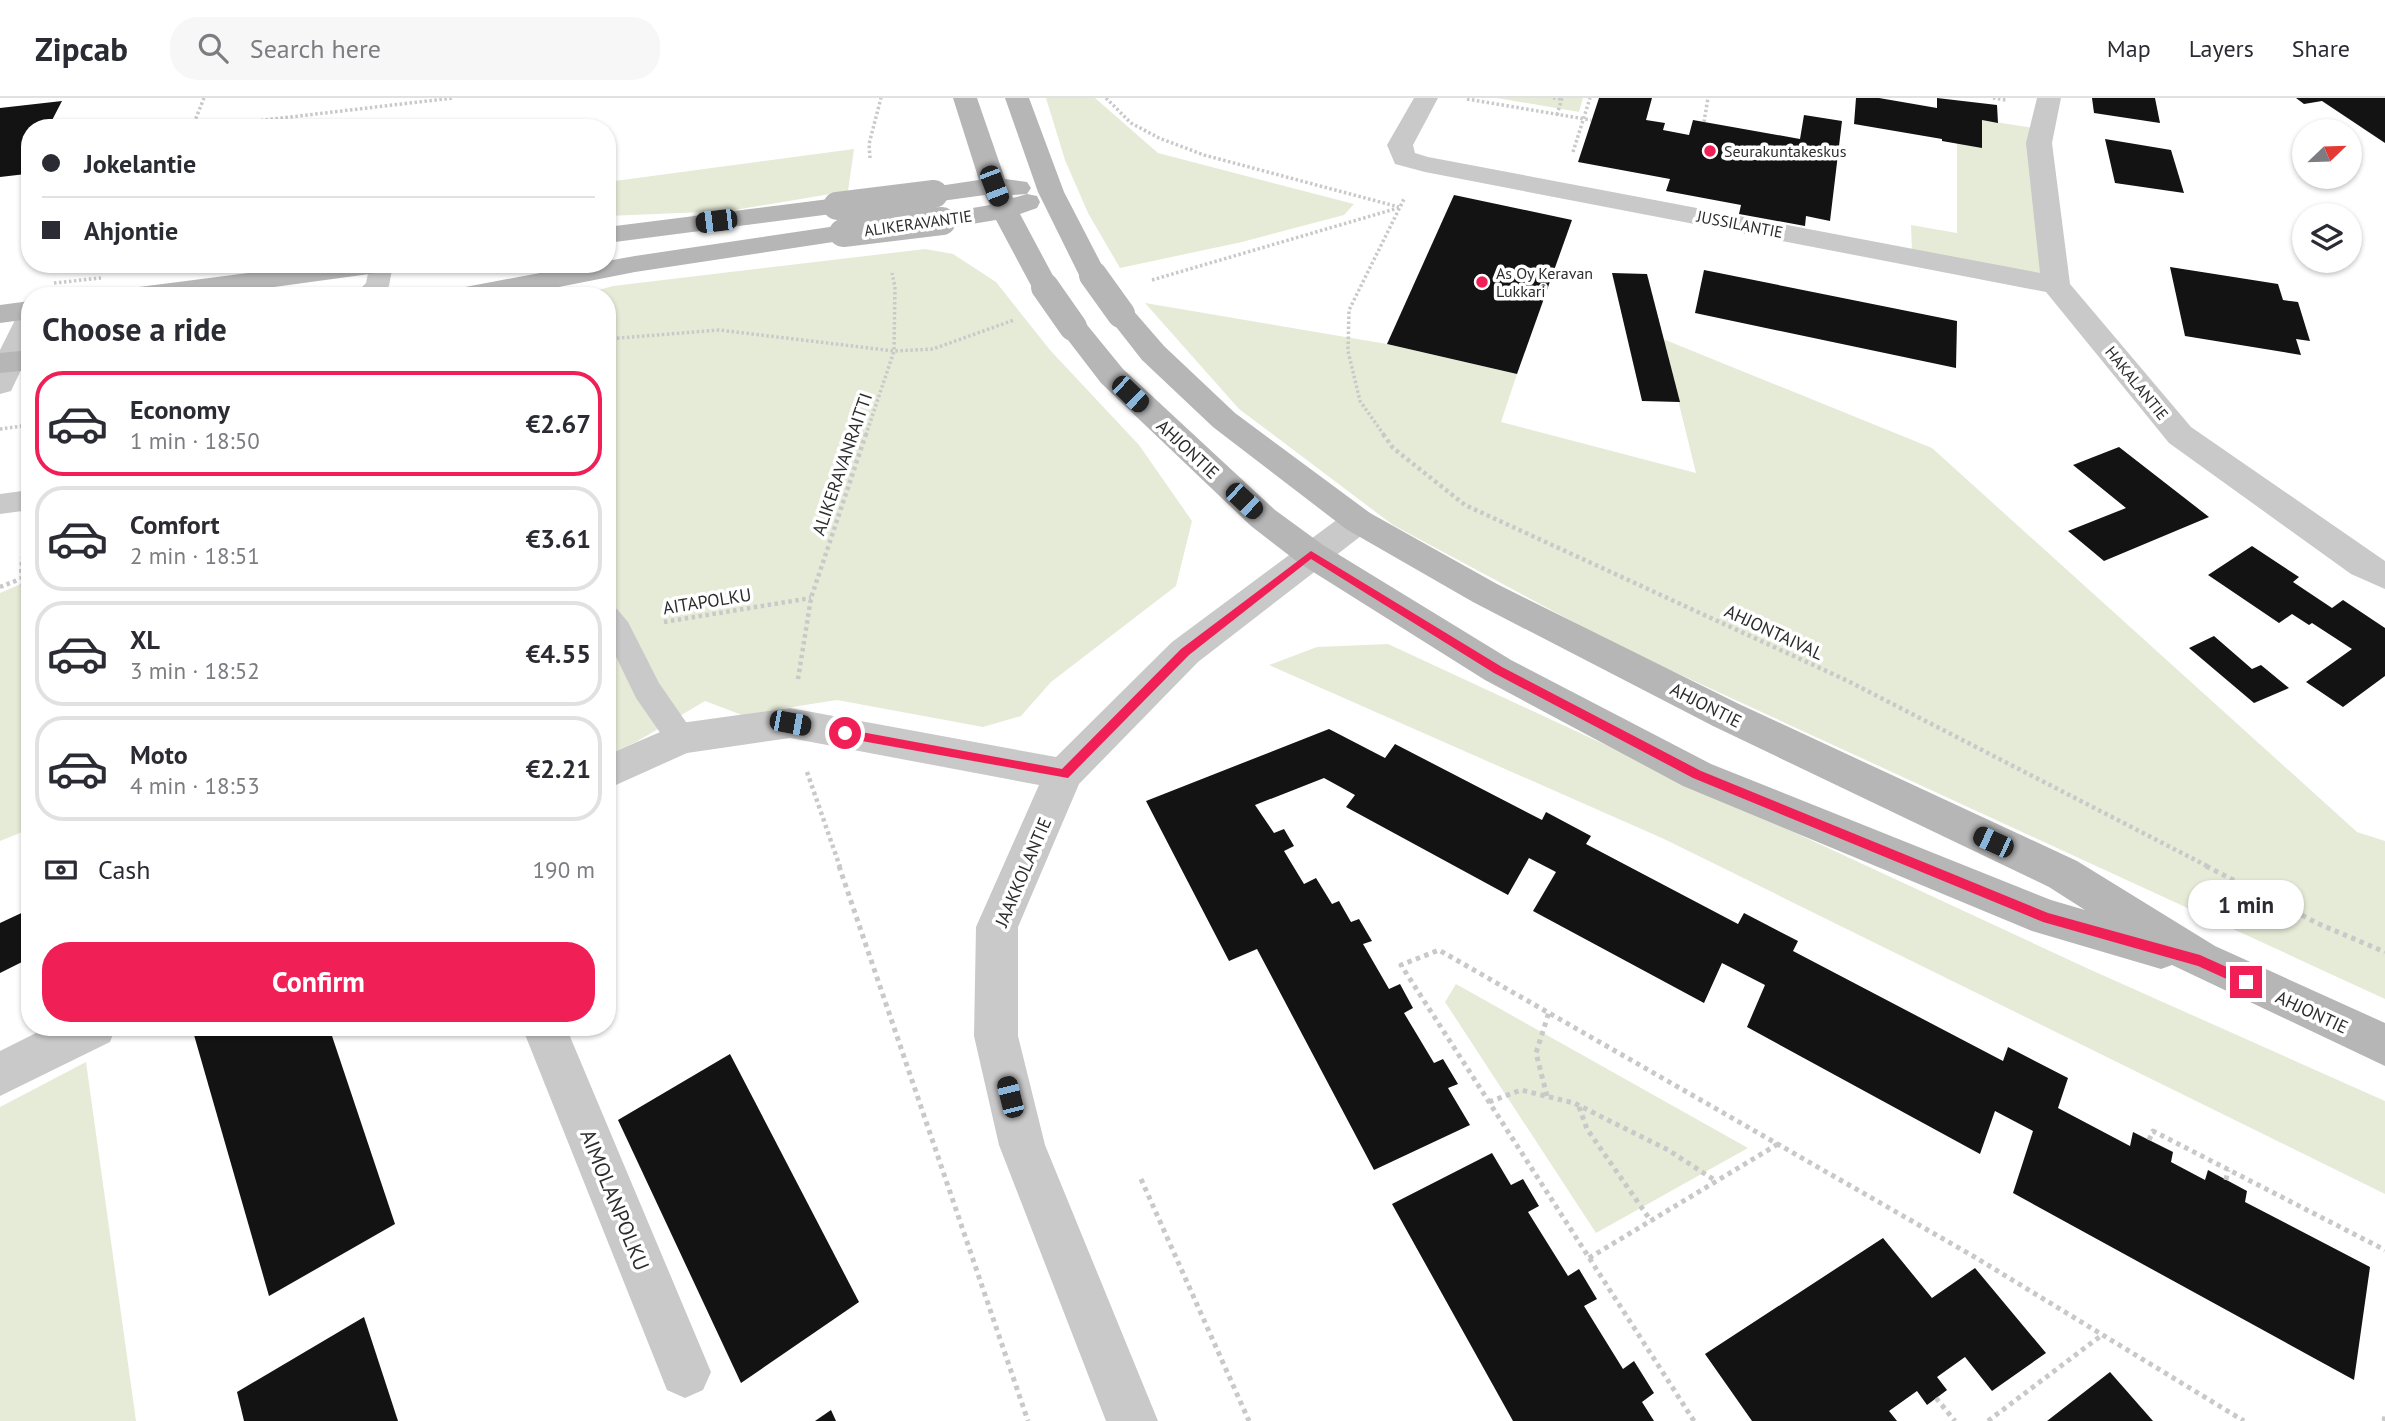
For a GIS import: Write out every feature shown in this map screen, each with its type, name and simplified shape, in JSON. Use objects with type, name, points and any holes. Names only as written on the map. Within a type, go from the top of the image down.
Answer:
[{"type":"main road","name":"AHJONTIE","points":[[965,98],[999,198],[1021,247],[1073,327],[1112,376],[1149,412],[1263,518],[1311,554],[1498,670],[1697,775],[2047,918],[2200,960]]},
{"type":"main road","name":"AHJONTIE","points":[[1017,98],[1051,192],[1093,275],[1121,314],[1153,353],[1224,420],[1358,521],[1485,593],[1726,715],[2063,874],[2200,960],[2385,1045]]},
{"type":"main road","name":"ALIKERAVANTIE","points":[[616,234],[934,194],[999,198],[1051,192]]},
{"type":"main road","name":"ALIKERAVANTIE","points":[[616,268],[942,220],[999,198]]},
{"type":"main road","points":[[196,287],[285,273]]},
{"type":"main road","name":"ALIKERAVANTIE","points":[[513,287],[588,273]]},
{"type":"main road","points":[[0,314],[21,304]]},
{"type":"street","name":"JUSSILANTIE","points":[[1426,98],[1400,145],[1404,158],[2056,285]]},
{"type":"street","points":[[2049,98],[2039,143],[2056,285]]},
{"type":"street","name":"HAKALANTIE","points":[[2056,285],[2180,435],[2363,565],[2385,576]]},
{"type":"street","points":[[10,367],[21,339]]},
{"type":"street","name":"JAAKKOLANTIE","points":[[1132,1421],[1021,1145],[996,1036],[997,927],[1064,774],[1185,652],[1358,521]]},
{"type":"street","points":[[616,770],[681,738],[790,723],[1064,774]]},
{"type":"street","points":[[0,1074],[76,1036]]},
{"type":"street","name":"AIMOLANPOLKU","points":[[548,1036],[685,1372]]},
{"type":"lane","points":[[0,504],[21,501]]},
{"type":"lane","points":[[616,631],[647,690],[681,738]]},
{"type":"path","points":[[197,119],[204,98]]},
{"type":"path","points":[[272,119],[453,98]]},
{"type":"path","points":[[870,165],[869,144],[881,98]]},
{"type":"path","points":[[1106,98],[1131,123],[1159,138],[1204,155],[1399,207]]},
{"type":"path","points":[[1463,98],[1591,121]]},
{"type":"path","points":[[1553,98],[1561,99],[1557,115]]},
{"type":"path","points":[[1562,190],[1590,98]]},
{"type":"path","points":[[1704,122],[1709,98]]},
{"type":"path","points":[[1141,284],[1354,223],[1399,207]]},
{"type":"path","name":"AHJONTAIVAL","points":[[1399,207],[1349,310],[1348,351],[1360,401],[1393,447],[1465,505],[1848,681],[2319,925],[2385,952]]},
{"type":"path","points":[[72,287],[109,277]]},
{"type":"path","name":"ALIKERAVANRAITTI","points":[[790,723],[811,598],[894,351],[895,287]]},
{"type":"path","points":[[616,338],[719,330],[894,351],[933,349],[1015,320]]},
{"type":"path","points":[[0,429],[21,426]]},
{"type":"path","points":[[21,564],[18,580],[21,587]]},
{"type":"path","points":[[0,587],[18,580]]},
{"type":"path","name":"AITAPOLKU","points":[[616,622],[811,598]]},
{"type":"path","points":[[790,723],[1028,1421]]},
{"type":"path","points":[[1694,1421],[1401,965],[1439,950],[1778,1144],[2244,1421]]},
{"type":"path","points":[[1548,1097],[1536,1053],[1549,1012]]},
{"type":"path","points":[[1489,1102],[1521,1090],[1578,1105],[1668,1150],[1716,1181]]},
{"type":"path","points":[[1578,1105],[1587,1129],[1651,1221]]},
{"type":"path","points":[[2149,1140],[2153,1131],[2385,1250]]},
{"type":"path","points":[[1589,1258],[1778,1144]]},
{"type":"path","points":[[2226,1180],[2228,1170]]},
{"type":"path","points":[[1141,1179],[1249,1421]]},
{"type":"path","points":[[1988,1421],[2102,1335]]},
{"type":"path","points":[[1936,1398],[1955,1421]]},
{"type":"path","points":[[2384,1421],[2385,1415]]},
{"type":"green space","points":[[1046,98],[1095,98],[1158,153],[1354,204],[1344,215],[1242,242],[1120,268],[1088,213],[1065,160]]},
{"type":"green space","points":[[1497,98],[1583,98],[1579,112]]},
{"type":"green space","points":[[1982,120],[2034,128],[2049,278],[1912,254],[1911,225],[1957,233],[1957,143],[1982,147]]},
{"type":"green space","points":[[854,149],[848,191],[729,211],[616,216],[616,181]]},
{"type":"green space","points":[[925,249],[953,254],[996,282],[1050,350],[1139,445],[1192,521],[1176,586],[1051,682],[1021,716],[983,727],[837,700],[742,715],[705,701],[616,751],[616,287],[609,287]]},
{"type":"green space","points":[[1145,303],[1387,344],[1517,374],[1501,422],[1696,473],[1663,339],[1932,448],[2357,832],[2385,841],[2385,999],[1618,646],[1393,525],[1239,409]]},
{"type":"green space","points":[[21,584],[21,833],[0,841],[0,593]]},
{"type":"green space","points":[[1388,644],[2091,970],[2385,1101],[2385,1194],[1664,839],[1269,665],[1317,647]]},
{"type":"green space","points":[[1456,984],[1748,1148],[1596,1233],[1445,1002]]},
{"type":"green space","points":[[86,1062],[136,1421],[0,1421],[0,1107]]},
{"type":"building","name":"Seurakuntakeskus","points":[[1599,98],[1652,98],[1646,120],[1665,123],[1663,130],[1689,135],[1693,120],[1800,139],[1804,115],[1842,121],[1830,221],[1806,216],[1805,226],[1739,214],[1741,205],[1666,191],[1670,179],[1578,162]]},
{"type":"building","points":[[1856,98],[1879,98],[1937,108],[1937,98],[1997,105],[1998,123],[1982,120],[1982,148],[1942,141],[1854,124]]},
{"type":"building","points":[[2092,98],[2155,98],[2160,123],[2094,113]]},
{"type":"building","points":[[2296,98],[2385,98],[2385,143],[2362,128],[2362,119],[2349,119],[2322,101],[2304,104]]},
{"type":"building","points":[[62,101],[53,119],[21,119],[21,175],[0,177],[0,108]]},
{"type":"building","points":[[2105,139],[2171,150],[2184,193],[2115,183]]},
{"type":"building","name":"As Oy Keravan Lukkari","points":[[1454,195],[1572,220],[1517,374],[1387,344]]},
{"type":"building","points":[[2170,267],[2278,284],[2283,300],[2298,302],[2310,341],[2296,339],[2301,355],[2185,336]]},
{"type":"building","points":[[1704,270],[1957,321],[1956,368],[1695,313]]},
{"type":"building","points":[[1612,273],[1647,274],[1680,402],[1642,401]]},
{"type":"building","points":[[2119,447],[2209,517],[2104,561],[2068,531],[2126,508],[2073,465]]},
{"type":"building","points":[[2252,546],[2299,577],[2293,582],[2332,608],[2343,600],[2385,628],[2385,676],[2343,707],[2306,682],[2352,649],[2312,623],[2309,625],[2292,614],[2279,623],[2208,575]]},
{"type":"building","points":[[2214,636],[2252,669],[2261,665],[2289,688],[2254,703],[2189,648]]},
{"type":"building","points":[[1329,729],[1385,758],[1395,744],[1542,820],[1546,812],[1591,836],[1586,844],[1738,924],[1744,913],[1798,941],[1793,951],[2003,1061],[2008,1047],[2068,1078],[2058,1108],[2130,1146],[2133,1132],[2173,1152],[2171,1162],[2205,1180],[2208,1170],[2247,1191],[2245,1202],[2370,1267],[2354,1380],[2013,1193],[2033,1131],[1995,1111],[1980,1154],[1747,1027],[1765,985],[1722,963],[1704,1003],[1533,911],[1556,872],[1529,858],[1508,895],[1346,807],[1355,795],[1324,778],[1255,805],[1274,833],[1284,829],[1294,846],[1284,851],[1304,884],[1316,878],[1332,904],[1339,901],[1351,922],[1359,919],[1372,941],[1363,944],[1389,989],[1400,984],[1413,1008],[1404,1013],[1434,1063],[1443,1059],[1458,1084],[1448,1088],[1470,1125],[1374,1170],[1257,949],[1229,961],[1146,801]]},
{"type":"building","points":[[21,913],[21,962],[0,973],[0,923]]},
{"type":"building","points":[[194,1036],[332,1036],[395,1224],[269,1296]]},
{"type":"building","points":[[730,1054],[859,1302],[741,1383],[618,1120]]},
{"type":"building","points":[[1492,1153],[1511,1185],[1523,1179],[1539,1206],[1528,1212],[1568,1276],[1579,1269],[1597,1299],[1584,1306],[1623,1369],[1634,1361],[1654,1393],[1642,1402],[1654,1421],[1513,1421],[1392,1204]]},
{"type":"building","points":[[1883,1238],[1932,1298],[1975,1268],[2046,1353],[1992,1391],[1965,1357],[1937,1377],[1947,1390],[1927,1405],[1917,1391],[1889,1411],[1897,1421],[1752,1421],[1705,1354]]},
{"type":"building","points":[[364,1317],[398,1421],[244,1421],[237,1392]]},
{"type":"building","points":[[2110,1372],[2153,1421],[2047,1421]]},
{"type":"building","points":[[831,1410],[836,1421],[815,1421]]},
{"type":"place","name":"Seurakuntakeskus","points":[[1710,151]]},
{"type":"place","name":"As Oy Keravan Lukkari","points":[[1482,282]]},
{"type":"route","points":[[845,733],[1064,774],[1185,652],[1311,554],[1498,670],[1697,775],[2047,918],[2200,960],[2246,982]]}]
